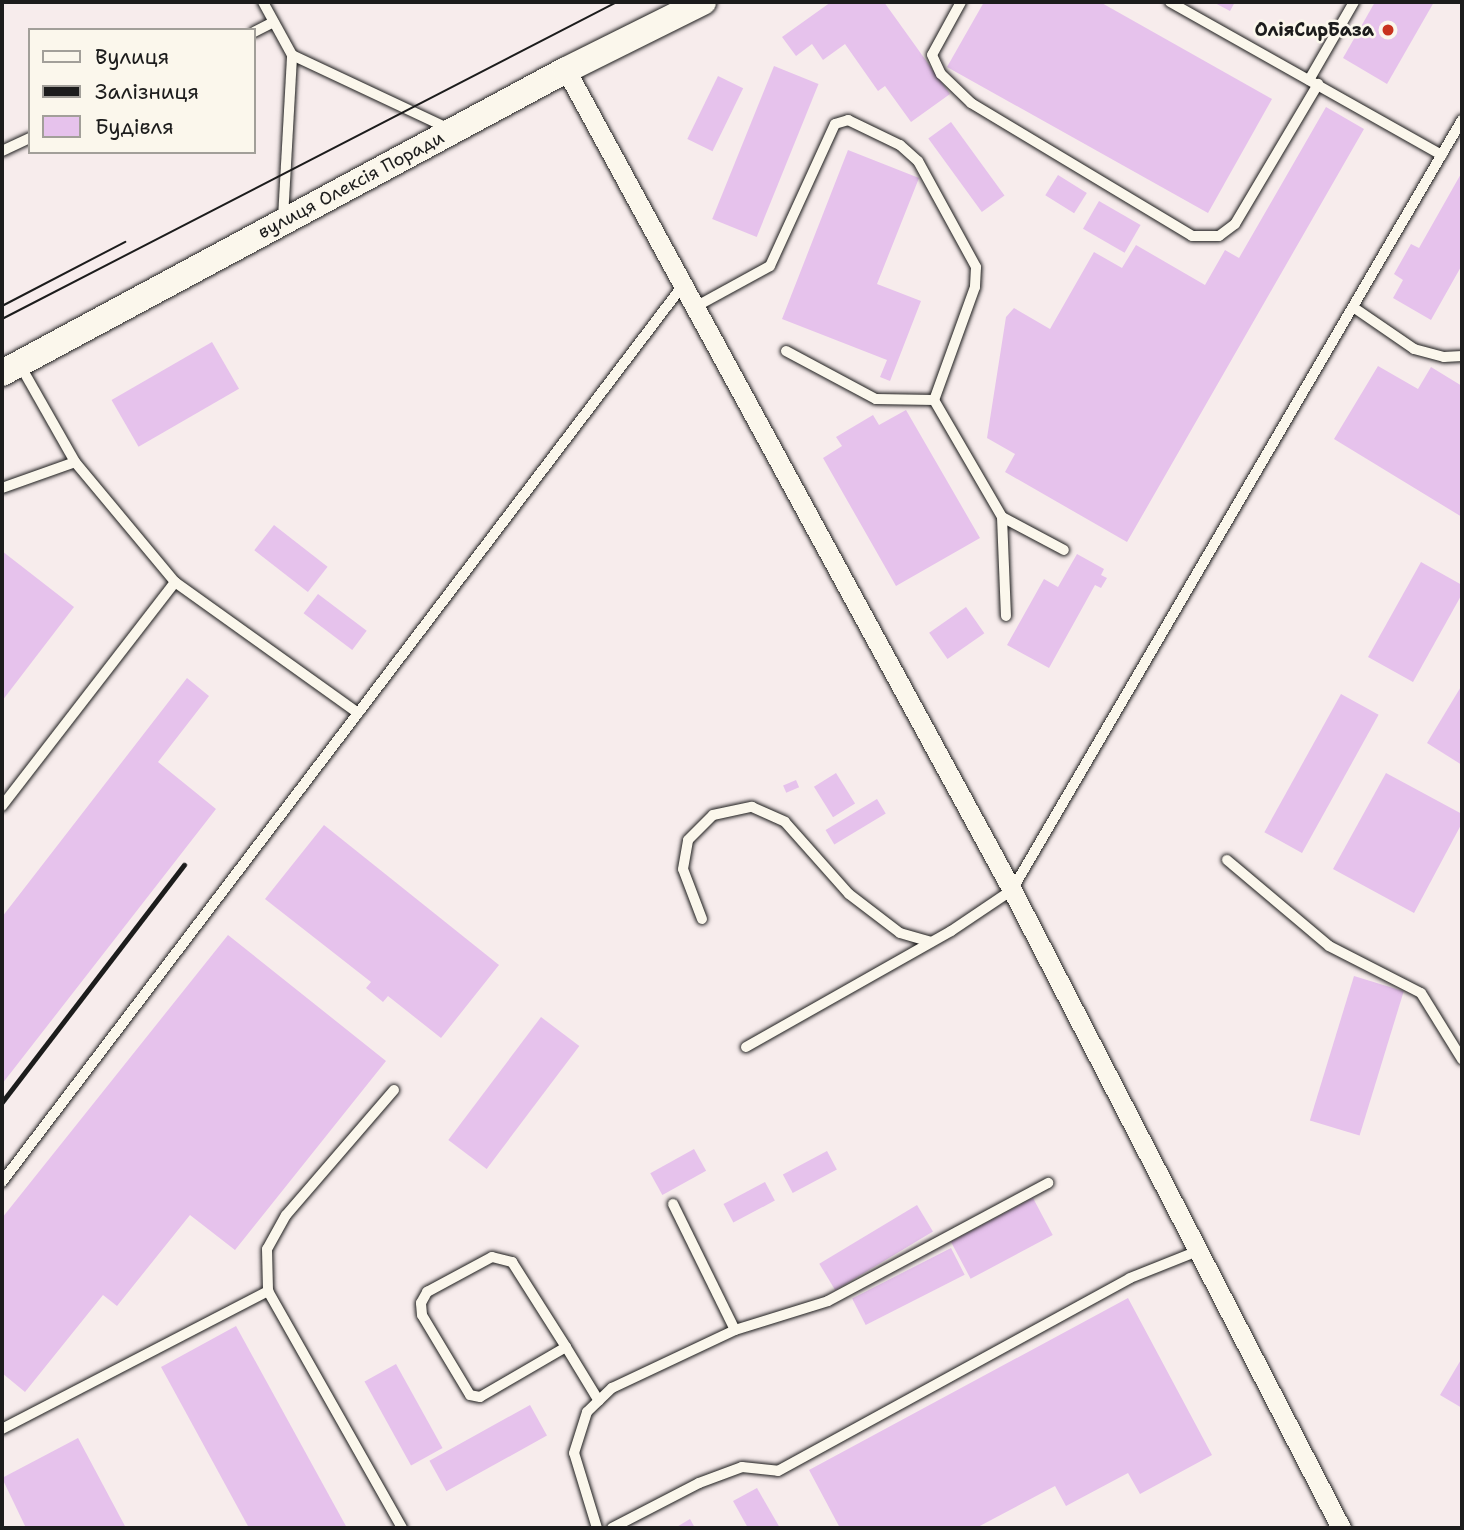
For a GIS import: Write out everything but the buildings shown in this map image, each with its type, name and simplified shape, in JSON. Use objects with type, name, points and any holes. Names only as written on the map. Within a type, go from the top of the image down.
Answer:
[{"type":"main road","name":"вулиця Олексія Поради","points":[[11,368],[566,69],[703,2]]},
{"type":"street","points":[[566,69],[1012,890],[1341,1528]]},
{"type":"lane","points":[[263,2],[292,55],[283,220]]},
{"type":"lane","points":[[961,2],[932,55],[941,74],[971,103],[1192,236],[1219,236],[1235,224],[1313,82],[1353,2]]},
{"type":"lane","points":[[1170,2],[1441,155]]},
{"type":"lane","points":[[256,31],[274,22]]},
{"type":"lane","points":[[292,55],[454,131]]},
{"type":"lane","points":[[697,306],[770,266],[828,133],[835,124],[848,120],[900,145],[918,161],[976,267],[975,287],[934,400]]},
{"type":"lane","points":[[746,1047],[931,942],[1012,890],[1462,120]]},
{"type":"lane","points":[[2,151],[28,139]]},
{"type":"lane","points":[[2,1182],[684,284]]},
{"type":"lane","points":[[1353,307],[1414,349],[1444,357],[1462,356]]},
{"type":"lane","points":[[786,351],[876,399],[934,400]]},
{"type":"lane","points":[[11,368],[75,462],[175,582],[358,713]]},
{"type":"lane","points":[[934,400],[1002,517],[1006,616]]},
{"type":"lane","points":[[2,488],[75,462]]},
{"type":"lane","points":[[1002,517],[1064,550]]},
{"type":"lane","points":[[2,806],[175,582]]},
{"type":"lane","points":[[702,919],[684,869],[688,840],[713,815],[752,807],[785,822],[849,894],[900,933],[931,942]]},
{"type":"lane","points":[[1227,860],[1329,946],[1421,993],[1462,1059]]},
{"type":"lane","points":[[394,1090],[286,1216],[267,1249],[268,1291],[402,1528]]},
{"type":"lane","points":[[597,1528],[574,1453],[587,1412],[612,1388],[735,1331],[828,1301],[1048,1183]]},
{"type":"lane","points":[[673,1204],[735,1331]]},
{"type":"lane","points":[[612,1528],[699,1483],[742,1467],[778,1471],[1130,1278],[1198,1251]]},
{"type":"lane","points":[[566,1348],[480,1397],[470,1395],[422,1315],[421,1303],[427,1292],[492,1257],[512,1262],[566,1348],[599,1401]]},
{"type":"lane","points":[[2,1429],[268,1291]]},
{"type":"tram line","points":[[2,319],[617,2]]},
{"type":"tram line","points":[[2,306],[125,242]]},
{"type":"railway","points":[[2,1102],[184,865]]},
{"type":"place","name":"ОліяСирБаза","points":[[1388,30]]}]
